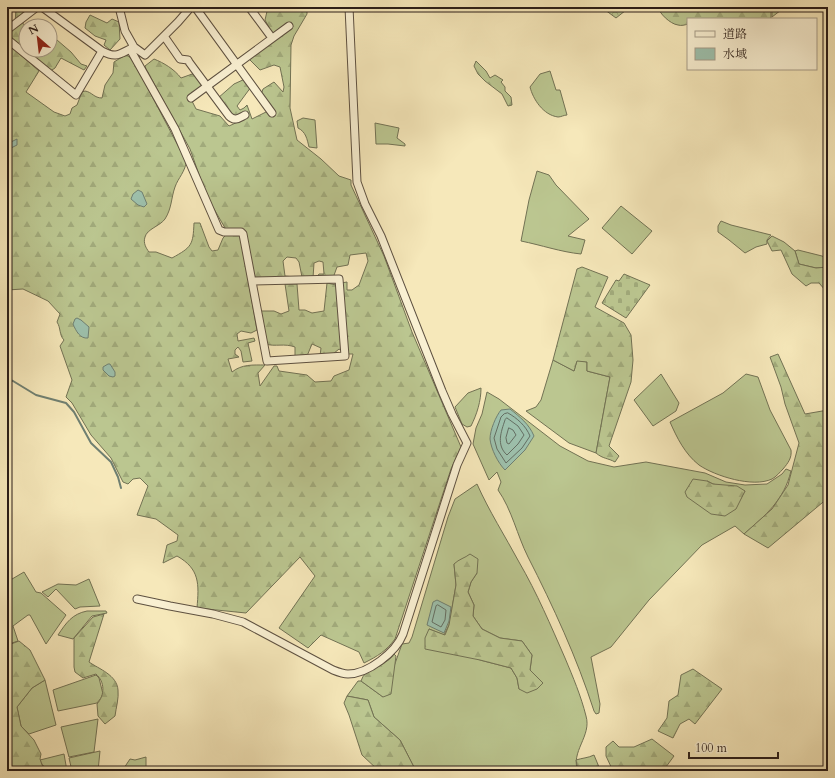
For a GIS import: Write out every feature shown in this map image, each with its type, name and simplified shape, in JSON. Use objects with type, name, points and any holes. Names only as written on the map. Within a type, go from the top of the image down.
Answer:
[{"type":"street","points":[[7,30],[36,7]]},
{"type":"street","points":[[42,7],[111,56],[132,48]]},
{"type":"street","points":[[119,7],[124,31],[138,62],[175,129],[219,230],[224,232],[241,232],[243,234],[267,361],[345,356],[339,279],[252,281]]},
{"type":"street","points":[[138,62],[191,7]]},
{"type":"street","points":[[195,7],[272,113]]},
{"type":"street","points":[[249,7],[272,38]]},
{"type":"street","points":[[138,599],[213,614],[243,622],[333,670],[349,674],[355,673],[388,656],[403,634],[457,465],[467,443],[449,408],[381,236],[365,204],[357,182],[349,7]]},
{"type":"street","points":[[190,98],[207,87],[288,26]]},
{"type":"street","points":[[164,36],[180,59],[188,60],[190,62],[224,110],[233,119],[236,120],[245,115]]},
{"type":"street","points":[[7,39],[76,95],[102,51]]},
{"type":"street","points":[[132,48],[145,55]]},
{"type":"green space","points":[[16,7],[21,7],[23,18],[18,18],[18,44],[7,34],[15,25]]},
{"type":"green space","points":[[268,7],[307,7],[307,14],[294,36],[291,45],[290,108],[297,140],[339,176],[351,180],[351,185],[384,256],[412,332],[461,447],[451,469],[395,639],[381,653],[364,663],[359,652],[321,635],[308,648],[279,628],[315,576],[300,557],[246,613],[197,608],[198,584],[194,572],[190,566],[177,556],[163,563],[167,545],[177,541],[178,535],[156,519],[137,515],[148,486],[140,478],[133,479],[128,484],[123,482],[111,458],[91,435],[72,403],[66,397],[72,380],[60,346],[64,340],[61,336],[57,322],[60,314],[48,301],[23,289],[7,290],[7,43],[18,53],[18,58],[24,58],[39,71],[26,92],[54,112],[65,116],[70,114],[72,108],[77,105],[82,92],[85,91],[102,98],[105,85],[113,73],[114,62],[127,55],[133,60],[186,161],[185,168],[176,184],[165,219],[148,232],[144,239],[145,245],[149,252],[156,252],[172,258],[184,251],[190,245],[193,236],[194,223],[200,223],[212,251],[218,250],[223,238],[228,233],[207,197],[190,149],[145,66],[154,59],[169,67],[181,78],[195,73],[203,85],[189,95],[196,109],[220,116],[229,126],[240,121],[234,118],[218,98],[234,84],[245,79],[251,87],[237,106],[240,110],[247,105],[252,119],[268,111],[261,95],[263,89],[274,82],[283,92],[284,87],[280,67],[274,65],[260,70],[249,59],[273,35],[265,20]],"holes":[[[366,253],[368,261],[359,285],[352,290],[347,290],[347,282],[341,283],[338,292],[336,285],[327,283],[324,311],[312,313],[305,310],[299,310],[297,284],[285,284],[289,311],[281,314],[274,311],[259,311],[265,344],[295,347],[295,356],[307,356],[312,344],[321,348],[320,356],[333,354],[339,349],[347,354],[353,354],[349,370],[334,376],[331,381],[315,382],[307,375],[279,371],[277,366],[274,366],[260,386],[258,373],[265,365],[244,366],[232,372],[228,359],[239,357],[235,354],[235,350],[238,347],[241,351],[243,362],[252,361],[248,343],[255,341],[254,338],[238,341],[237,334],[241,331],[251,333],[257,330],[248,279],[295,277],[285,276],[283,261],[287,257],[296,258],[299,262],[302,277],[313,278],[314,263],[319,261],[323,262],[324,274],[319,274],[316,278],[333,278],[337,267],[348,265],[350,255]]]},
{"type":"green space","points":[[601,7],[630,7],[616,18]]},
{"type":"green space","points":[[658,7],[767,7],[771,11],[771,18],[687,18],[687,24],[680,25],[668,20],[660,12]]},
{"type":"green space","points":[[768,7],[785,7],[772,17],[772,11]]},
{"type":"green space","points":[[90,15],[107,23],[112,19],[119,22],[120,39],[110,50],[104,45],[106,40],[95,36],[85,28],[86,22]]},
{"type":"green space","points":[[58,41],[71,52],[81,64],[87,66],[84,70],[61,58],[55,68],[49,72],[32,58],[58,58]]},
{"type":"green space","points":[[476,61],[486,71],[490,78],[495,75],[503,80],[501,82],[505,87],[505,91],[511,97],[512,105],[508,106],[502,94],[478,74],[474,66]]},
{"type":"green space","points":[[550,71],[556,90],[560,90],[567,115],[558,117],[553,116],[543,110],[531,92],[530,87],[540,74]]},
{"type":"green space","points":[[303,118],[315,120],[317,148],[309,147],[307,139],[298,128],[297,121]]},
{"type":"green space","points":[[375,123],[399,128],[397,138],[405,144],[405,146],[376,144]]},
{"type":"green space","points":[[537,171],[549,175],[556,185],[589,219],[568,236],[585,240],[581,254],[521,241],[529,200]]},
{"type":"green space","points":[[621,206],[652,231],[632,254],[602,228]]},
{"type":"green space","points":[[721,221],[771,235],[767,240],[767,244],[756,247],[745,253],[718,232],[718,226]]},
{"type":"green space","points":[[772,236],[784,242],[795,251],[799,264],[816,268],[828,267],[828,296],[826,291],[819,283],[811,283],[806,286],[792,274],[781,250],[772,251],[767,241]]},
{"type":"green space","points":[[798,250],[828,259],[828,267],[816,268],[799,264],[795,251]]},
{"type":"green space","points":[[582,267],[608,277],[595,307],[624,323],[631,335],[633,360],[631,382],[609,446],[619,456],[615,462],[596,453],[610,377],[587,371],[587,362],[577,361],[574,371],[553,360],[577,269]]},
{"type":"green space","points":[[624,274],[650,285],[626,318],[602,303],[616,280],[619,281]]},
{"type":"green space","points":[[778,354],[805,414],[828,410],[828,498],[768,548],[744,534],[772,509],[788,485],[799,443],[770,357]]},
{"type":"green space","points":[[553,360],[574,371],[577,360],[587,362],[587,371],[610,377],[596,453],[569,443],[526,411],[536,407],[541,400]]},
{"type":"green space","points":[[661,374],[679,403],[676,411],[653,426],[634,400]]},
{"type":"green space","points":[[746,374],[758,377],[770,410],[791,450],[790,458],[783,469],[772,479],[764,481],[755,482],[734,480],[714,473],[699,465],[686,451],[670,422],[723,393]]},
{"type":"green space","points":[[481,388],[477,412],[471,426],[467,427],[462,424],[455,407],[468,393]]},
{"type":"green space","points":[[487,392],[499,399],[560,446],[588,461],[614,467],[646,462],[705,473],[726,482],[745,485],[767,484],[782,474],[786,469],[791,471],[779,499],[760,520],[744,534],[735,526],[702,545],[649,600],[611,647],[591,657],[600,704],[599,713],[596,714],[594,711],[564,632],[524,549],[511,514],[498,490],[501,482],[497,472],[489,480],[473,444],[476,428],[482,414]],"holes":[[[707,481],[713,484],[745,491],[740,500]]]},
{"type":"green space","points":[[693,479],[707,481],[713,484],[737,486],[745,491],[736,509],[725,516],[711,514],[687,497],[685,492]]},
{"type":"green space","points":[[477,484],[526,574],[549,622],[574,679],[586,716],[586,730],[577,757],[576,764],[578,771],[416,771],[400,740],[374,717],[368,700],[347,696],[358,681],[361,681],[383,697],[402,644],[409,643],[412,637],[448,517],[455,499]],"holes":[[[464,559],[477,573],[471,582],[468,592],[474,605],[473,616],[482,629],[500,638],[522,641],[532,655],[530,670],[543,683],[519,689],[517,678],[511,668],[480,660],[429,629],[444,635],[449,625],[456,585],[454,564]]]},
{"type":"green space","points":[[470,554],[478,559],[477,573],[471,582],[468,592],[474,605],[473,616],[482,629],[500,638],[522,641],[532,655],[530,670],[543,683],[537,689],[527,693],[519,689],[517,678],[511,668],[425,649],[425,638],[429,629],[445,635],[449,625],[456,585],[454,564]]},
{"type":"green space","points":[[24,572],[36,592],[41,593],[66,615],[46,644],[30,615],[13,626],[18,641],[12,643],[7,640],[7,582]]},
{"type":"green space","points":[[89,579],[100,606],[80,607],[75,609],[56,589],[48,597],[42,592],[58,584],[76,585]]},
{"type":"green space","points":[[87,611],[106,611],[107,613],[92,616],[73,639],[58,635],[73,617]]},
{"type":"green space","points":[[104,614],[89,662],[111,676],[117,685],[118,696],[115,716],[105,724],[98,716],[97,704],[103,693],[99,677],[96,674],[83,678],[75,672],[74,667],[74,638],[93,617]]},
{"type":"green space","points":[[7,641],[11,644],[19,641],[30,650],[45,680],[32,688],[17,707],[21,726],[34,740],[41,754],[40,759],[42,765],[49,771],[7,771]]},
{"type":"green space","points":[[394,654],[396,656],[391,694],[383,697],[361,681],[365,674],[383,664]]},
{"type":"green space","points":[[693,669],[722,689],[695,724],[689,719],[680,724],[673,738],[658,731],[667,718],[669,701],[678,695],[681,675]]},
{"type":"green space","points":[[96,675],[99,678],[103,694],[97,703],[58,711],[53,690]]},
{"type":"green space","points":[[45,680],[56,725],[29,734],[21,726],[17,707],[32,688]]},
{"type":"green space","points":[[347,696],[368,700],[374,717],[400,740],[416,771],[379,771],[362,755],[344,703]]},
{"type":"green space","points":[[98,719],[94,752],[69,757],[61,727]]},
{"type":"green space","points":[[652,739],[674,756],[663,771],[613,771],[606,756],[606,747],[613,741],[619,747],[634,747]]},
{"type":"green space","points":[[100,751],[98,771],[72,771],[69,758]]},
{"type":"green space","points":[[64,754],[67,771],[55,771],[48,769],[40,760]]},
{"type":"green space","points":[[594,755],[599,767],[598,771],[578,771],[576,760]]},
{"type":"green space","points":[[146,757],[146,771],[122,771],[130,759],[135,760]]},
{"type":"water","points":[[17,139],[17,145],[7,150],[7,144]]},
{"type":"water","points":[[138,190],[142,192],[147,204],[144,207],[138,205],[131,199],[133,194]]},
{"type":"water","points":[[77,318],[89,327],[88,338],[81,336],[75,329],[73,324]]},
{"type":"water","points":[[110,364],[115,372],[115,376],[113,377],[109,376],[103,370],[103,367]]},
{"type":"water","points":[[510,409],[527,424],[534,436],[525,450],[505,470],[495,456],[490,435],[497,416],[501,410]]},
{"type":"water","points":[[437,600],[451,607],[449,621],[444,633],[427,625],[433,602]]},
{"type":"waterway","points":[[7,379],[36,395],[66,403],[74,412],[91,443],[111,462],[121,488]]}]
